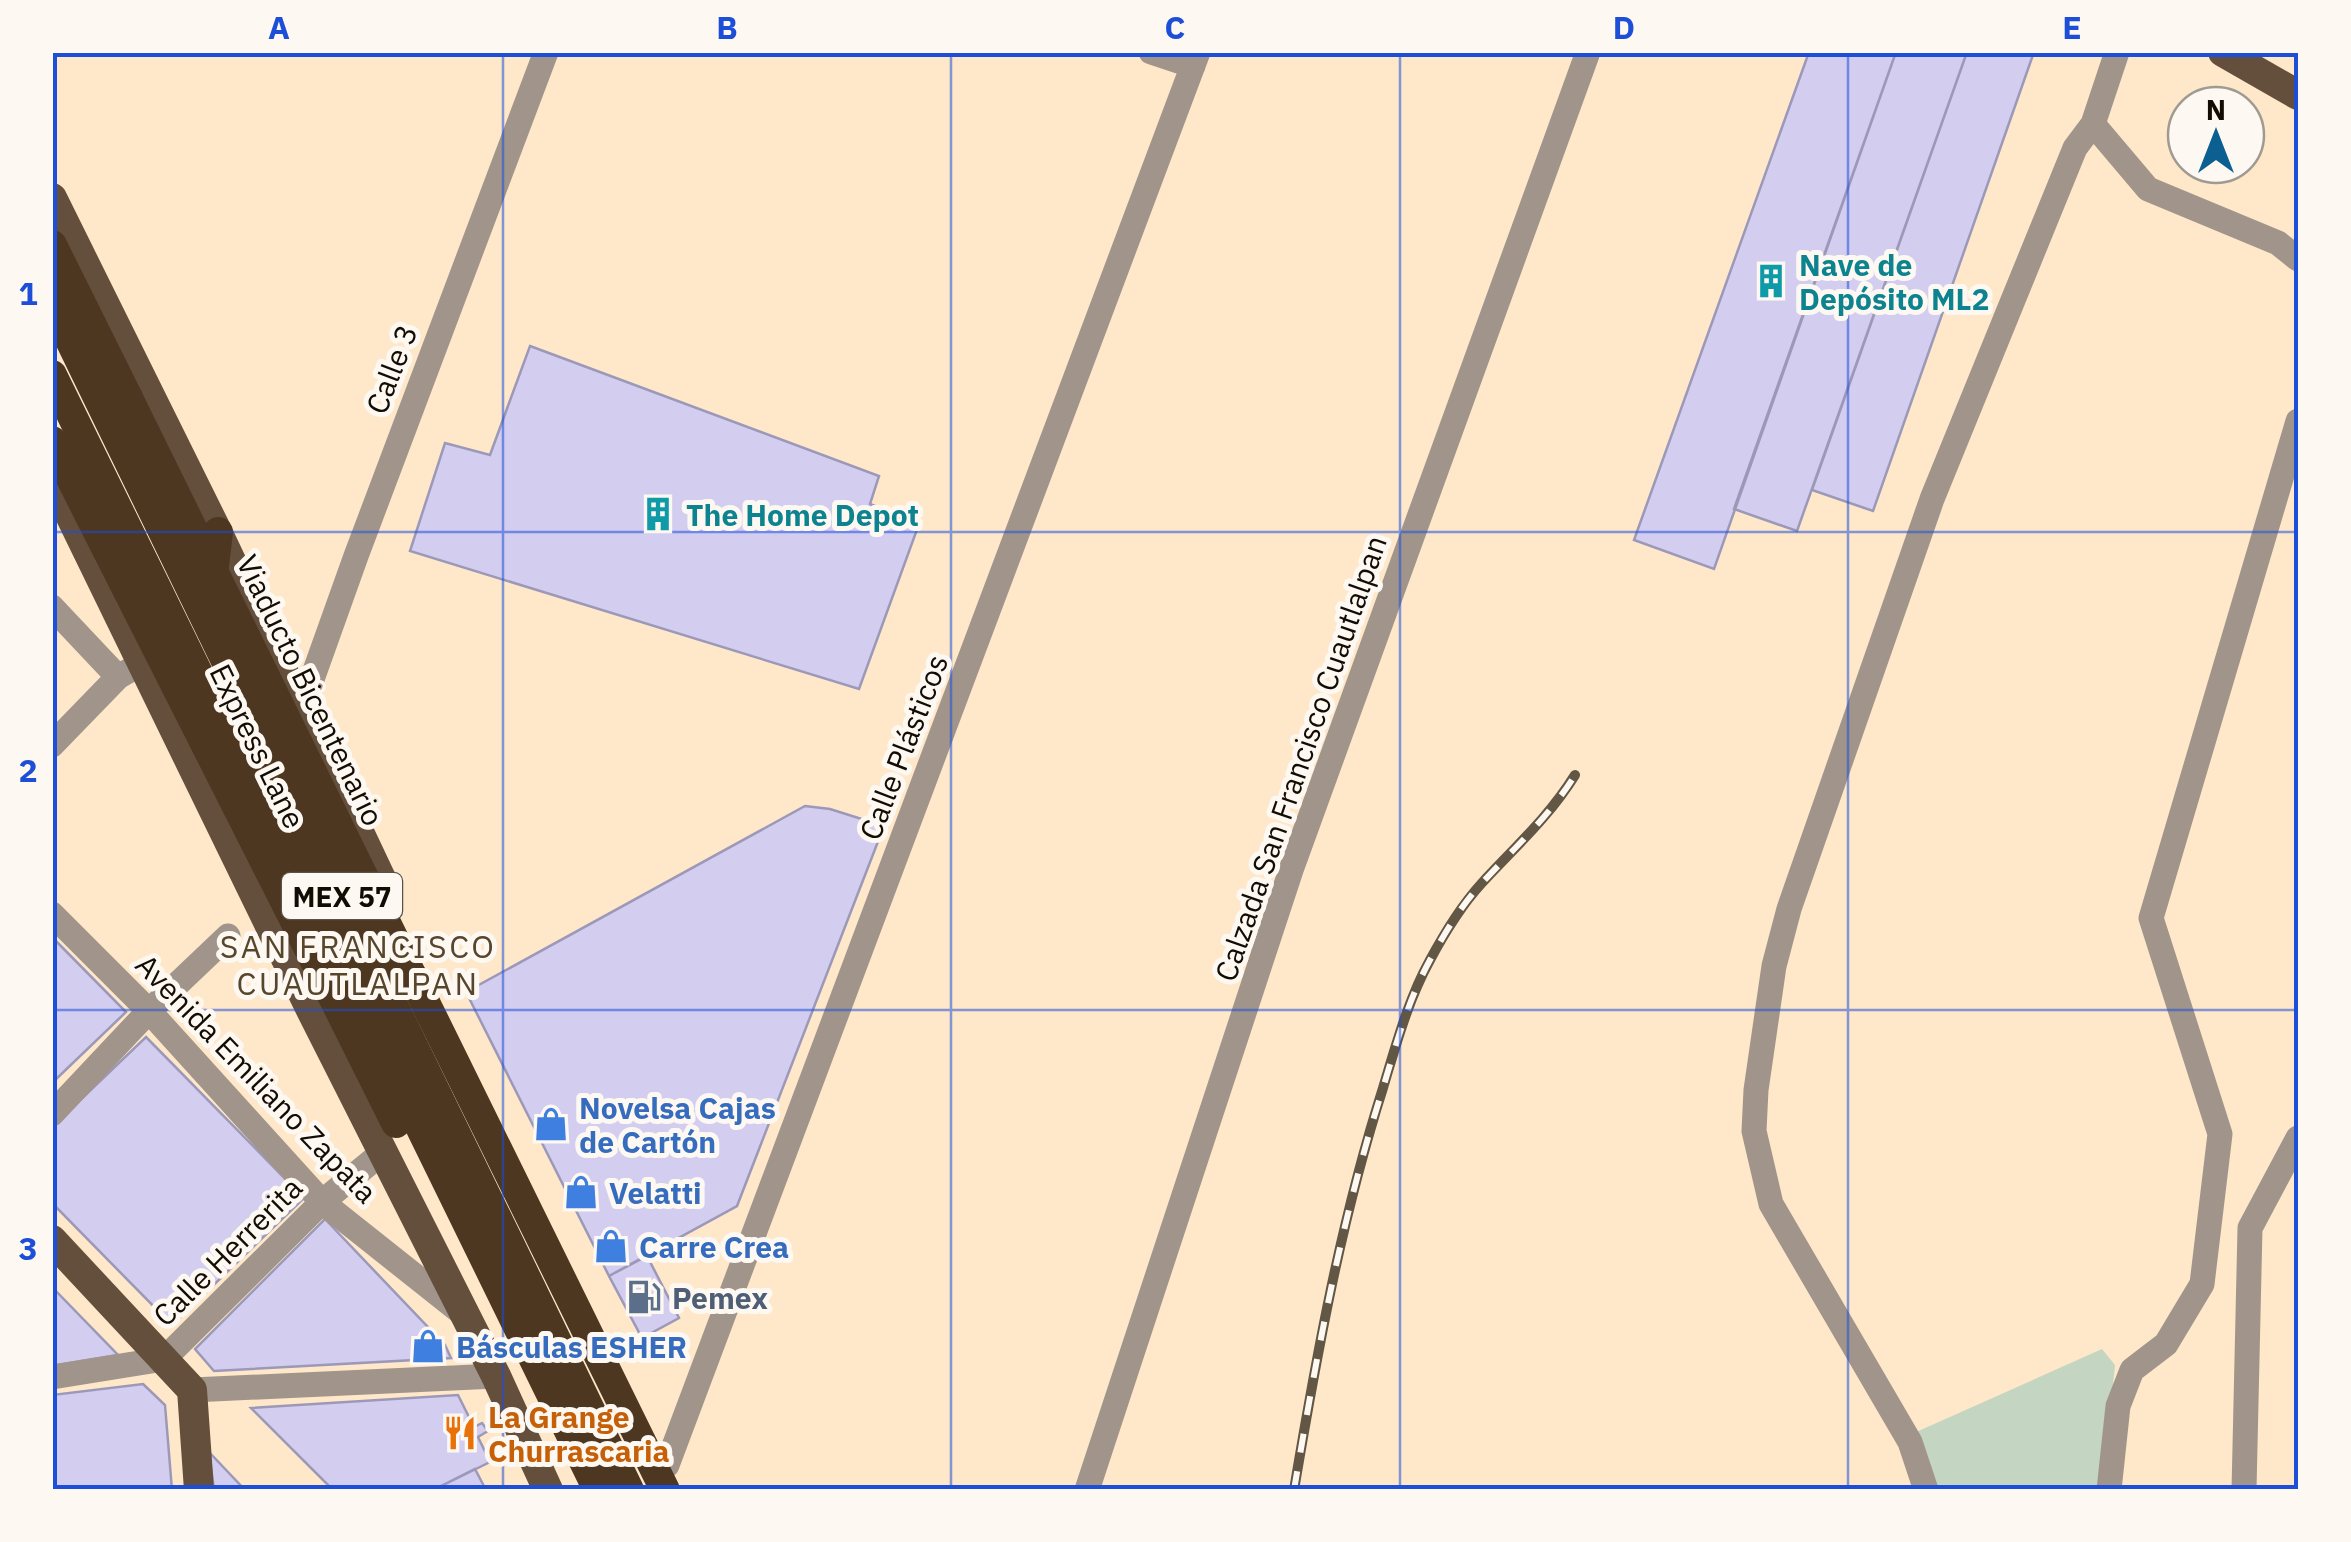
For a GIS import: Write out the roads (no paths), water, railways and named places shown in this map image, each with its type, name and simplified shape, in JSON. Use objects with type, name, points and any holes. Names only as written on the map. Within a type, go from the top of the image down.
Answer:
[{"type":"highway","name":"Viaducto Bicentenario","points":[[52,245],[671,1481]]},
{"type":"highway","name":"MEX 57","points":[[52,303],[630,1490]]},
{"type":"highway","name":"MEX 57","points":[[52,375],[598,1490]]},
{"type":"highway","name":"Express Lane","points":[[52,410],[586,1490]]},
{"type":"highway","points":[[52,441],[578,1490]]},
{"type":"highway","points":[[52,454],[133,538]]},
{"type":"highway","points":[[208,620],[218,532]]},
{"type":"highway","points":[[433,1083],[498,1123]]},
{"type":"main road","points":[[2223,52],[2298,95]]},
{"type":"main road","points":[[52,198],[218,532],[671,1481]]},
{"type":"main road","points":[[52,478],[130,670],[382,1152],[496,1376],[548,1490]]},
{"type":"main road","points":[[52,1240],[192,1390],[199,1490]]},
{"type":"street","name":"Calle 3","points":[[301,710],[546,52]]},
{"type":"street","points":[[1151,52],[1196,60]]},
{"type":"street","name":"Calzada San Francisco Cuautlalpan","points":[[1087,1490],[1291,870],[1588,52]]},
{"type":"street","points":[[1926,1490],[1910,1442],[1771,1204],[1754,1132],[1756,1090],[1774,966],[1789,909],[1913,555],[2075,148],[2094,124],[2118,52]]},
{"type":"street","name":"Calle Plásticos","points":[[671,1481],[1196,60]]},
{"type":"street","points":[[2094,124],[2148,189],[2278,243],[2298,260]]},
{"type":"street","points":[[2109,1490],[2118,1406],[2132,1370],[2166,1344],[2202,1284],[2220,1134],[2151,918],[2298,422]]},
{"type":"street","points":[[52,607],[130,670],[52,745]]},
{"type":"street","name":"Avenida Emiliano Zapata","points":[[52,914],[150,1011],[322,1202],[466,1317]]},
{"type":"street","points":[[52,1114],[228,936]]},
{"type":"street","points":[[2244,1490],[2250,1228],[2298,1138]]},
{"type":"street","name":"Calle Herrerita","points":[[164,1359],[322,1202],[382,1152]]},
{"type":"street","points":[[52,1377],[164,1359]]},
{"type":"street","points":[[192,1390],[496,1376]]},
{"type":"railway","points":[[1294,1490],[1342,1237],[1409,1007],[1422,975],[1460,911],[1543,818],[1575,775]]},
{"type":"place","name":"Nave de Depósito ML2","points":[[1771,281]]},
{"type":"place","name":"The Home Depot","points":[[658,514]]},
{"type":"place","name":"Novelsa Cajas de Cartón","points":[[551,1124]]},
{"type":"place","name":"Velatti","points":[[581,1192]]},
{"type":"place","name":"Carre Crea","points":[[611,1246]]},
{"type":"place","name":"Pemex","points":[[644,1297]]},
{"type":"place","name":"Básculas ESHER","points":[[428,1346]]},
{"type":"place","name":"La Grange Churrascaria","points":[[460,1433]]},
{"type":"district","name":"SAN FRANCISCO CUAUTLALPAN","points":[[358,964]]}]
